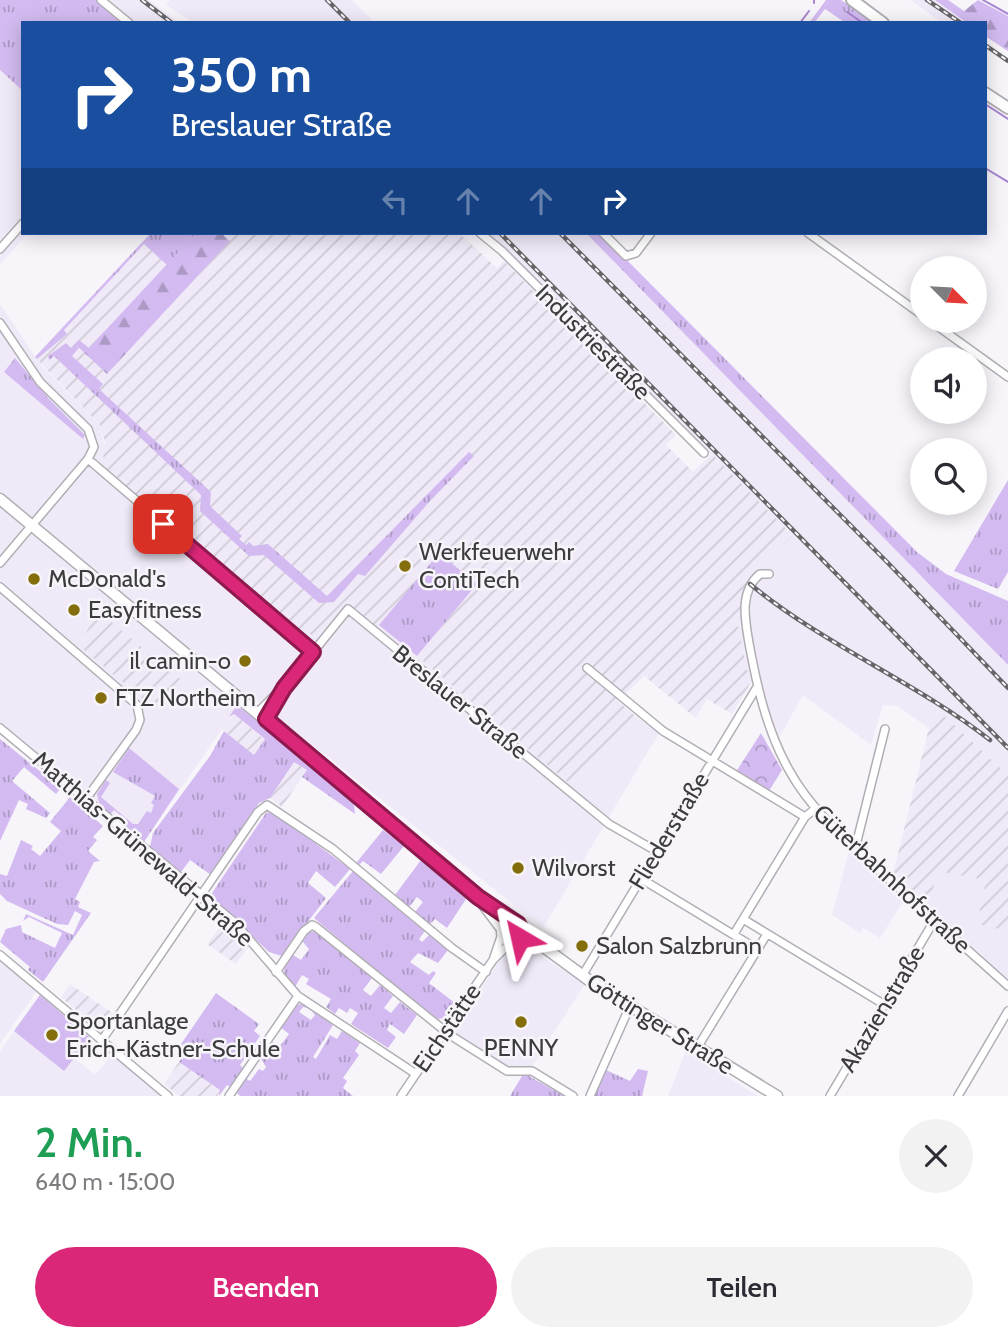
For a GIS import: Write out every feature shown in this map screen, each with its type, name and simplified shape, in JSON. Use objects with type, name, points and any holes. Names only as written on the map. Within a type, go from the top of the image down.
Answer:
[{"type":"main road","points":[[852,0],[880,21]]},
{"type":"main road","points":[[987,94],[1008,108]]},
{"type":"main road","name":"Göttinger Straße","points":[[0,499],[478,897],[513,922],[517,937]]},
{"type":"main road","name":"Göttinger Straße","points":[[478,897],[502,932],[544,950],[776,1096]]},
{"type":"main road","points":[[502,932],[506,923],[513,922]]},
{"type":"street","points":[[101,0],[127,21]]},
{"type":"street","points":[[0,249],[21,225]]},
{"type":"street","name":"Industriestraße","points":[[482,235],[502,251],[704,453]]},
{"type":"street","points":[[605,235],[626,256],[636,253],[650,235]]},
{"type":"street","points":[[811,235],[910,306]]},
{"type":"street","points":[[0,323],[40,382],[92,435],[94,447],[88,459],[0,563]]},
{"type":"street","points":[[947,333],[1008,377]]},
{"type":"street","points":[[88,459],[313,652]]},
{"type":"street","name":"Güterbahnhofstraße","points":[[769,574],[760,574],[755,579],[744,606],[757,687],[788,769],[816,808],[855,849],[1008,986]]},
{"type":"street","points":[[0,587],[137,705],[140,720],[136,730],[86,799]]},
{"type":"street","name":"Breslauer Straße","points":[[262,716],[348,609],[609,824],[656,851]]},
{"type":"street","points":[[587,668],[663,731],[806,817]]},
{"type":"street","name":"Fliederstraße","points":[[582,976],[757,687]]},
{"type":"street","name":"Matthias-Grünewald-Straße","points":[[0,728],[247,934],[275,972],[298,996],[416,1074]]},
{"type":"street","points":[[855,849],[885,729]]},
{"type":"street","points":[[102,1040],[258,812],[270,805],[333,849],[452,948],[486,972]]},
{"type":"street","points":[[734,934],[806,817],[816,808]]},
{"type":"street","points":[[640,878],[757,949]]},
{"type":"street","points":[[743,919],[885,1005]]},
{"type":"street","name":"Akazienstraße","points":[[830,1096],[934,921]]},
{"type":"street","points":[[275,972],[304,931],[312,925],[445,1030],[507,1072],[532,1071],[573,1096]]},
{"type":"street","name":"Eichstätte","points":[[401,1096],[486,972],[502,932]]},
{"type":"street","points":[[697,1048],[767,934]]},
{"type":"street","name":"Eichstätte","points":[[493,960],[517,937]]},
{"type":"street","points":[[0,955],[168,1096]]},
{"type":"street","points":[[229,1096],[298,996]]},
{"type":"street","points":[[590,1096],[630,1006]]},
{"type":"street","points":[[958,1096],[1008,1011]]},
{"type":"shaded area","points":[[109,0],[149,0],[176,21],[132,21]]},
{"type":"shaded area","points":[[170,0],[352,0],[373,21],[191,21],[166,5]]},
{"type":"shaded area","points":[[910,0],[935,0],[964,21],[940,21]]},
{"type":"shaded area","points":[[0,70],[21,89],[21,235],[26,235],[0,265]]},
{"type":"shaded area","points":[[149,235],[461,235],[497,268],[504,261],[676,435],[666,445],[693,472],[712,454],[793,536],[753,574],[742,602],[742,615],[736,616],[750,684],[732,714],[707,699],[696,718],[644,676],[618,701],[635,716],[575,788],[417,656],[476,585],[439,554],[378,628],[345,601],[316,637],[301,629],[297,633],[106,471],[109,467],[103,459],[105,442],[100,425],[35,357]]},
{"type":"shaded area","points":[[489,235],[588,235],[1008,665],[1008,775],[938,710],[929,728],[897,706],[883,705],[871,745],[803,695],[779,738],[754,679],[750,684],[736,616],[753,574],[793,536]]},
{"type":"shaded area","points":[[0,304],[42,366],[100,425],[109,467],[107,471],[296,633],[301,628],[316,637],[345,601],[377,628],[379,625],[575,787],[635,716],[659,733],[543,928],[247,693],[144,842],[140,843],[0,725]]},
{"type":"shaded area","points":[[99,612],[185,683],[160,713],[78,645]]},
{"type":"shaded area","points":[[938,710],[1008,775],[1008,931],[977,924],[986,880],[937,871],[929,907],[893,874],[929,728]]},
{"type":"shaded area","points":[[234,714],[265,740],[254,756],[221,728]]},
{"type":"shaded area","points":[[294,761],[307,770],[282,807],[270,798]]},
{"type":"shaded area","points":[[849,851],[903,902],[880,938],[863,928],[860,933],[832,915]]},
{"type":"shaded area","points":[[937,870],[986,880],[977,924],[1008,929],[1008,979],[929,907]]},
{"type":"shaded area","points":[[223,922],[249,946],[236,964],[207,944]]},
{"type":"shaded area","points":[[528,948],[585,984],[532,1066],[510,1069],[453,1031],[498,963],[513,949]]},
{"type":"shaded area","points":[[0,962],[36,992],[0,1044]]},
{"type":"shaded area","points":[[70,984],[114,1014],[104,1029],[100,1030],[61,997]]},
{"type":"shaded area","points":[[40,995],[90,1038],[74,1058],[95,1075],[112,1055],[160,1096],[0,1096],[0,1051]]},
{"type":"shaded area","points":[[686,1051],[758,1096],[668,1096]]},
{"type":"shaded area","points":[[179,1062],[221,1090],[217,1096],[179,1096],[164,1084]]},
{"type":"green space","points":[[0,0],[96,0],[122,21],[21,21],[21,89],[0,70]]},
{"type":"green space","points":[[826,0],[841,0],[872,21],[843,21],[825,9],[816,21],[810,21]]},
{"type":"green space","points":[[935,0],[948,0],[964,11],[978,0],[1008,16],[1008,51],[987,37],[987,21],[964,21]]},
{"type":"green space","points":[[149,235],[194,235],[167,265],[144,244],[64,330],[67,334],[37,359],[35,357]]},
{"type":"green space","points":[[194,235],[223,235],[230,241],[107,374],[75,344],[79,340],[89,348]]},
{"type":"green space","points":[[588,235],[602,235],[917,552],[946,574],[1008,601],[1008,665]]},
{"type":"green space","points":[[66,343],[71,348],[75,344],[79,348],[72,356],[103,384],[99,389],[211,492],[210,506],[242,536],[239,539],[246,545],[249,542],[253,546],[268,544],[327,596],[469,452],[474,456],[430,501],[365,576],[358,574],[334,602],[319,603],[264,555],[249,556],[200,511],[201,495],[54,356],[49,360],[48,356]]},
{"type":"green space","points":[[15,358],[49,399],[85,435],[83,439],[4,372]]},
{"type":"green space","points":[[1008,480],[1008,572],[998,589],[954,571]]},
{"type":"green space","points":[[439,553],[477,584],[417,656],[379,625]]},
{"type":"green space","points":[[237,705],[353,798],[355,814],[302,777],[307,770],[294,762],[270,798],[259,803],[211,875],[190,860],[181,872],[150,847],[153,833],[210,756],[224,731],[254,755],[265,739],[234,714],[229,717]]},
{"type":"green space","points":[[761,733],[782,770],[769,791],[736,772]]},
{"type":"green space","points":[[0,739],[61,788],[56,794],[24,767],[12,781],[50,813],[46,818],[26,809],[28,804],[19,800],[0,841]]},
{"type":"green space","points":[[129,748],[179,789],[144,842],[116,819],[119,814],[114,810],[110,815],[100,806],[97,794],[106,780],[110,783],[101,797],[133,824],[138,824],[147,811],[151,813],[154,805],[151,803],[155,796],[113,772]]},
{"type":"green space","points":[[70,797],[103,826],[93,837],[97,840],[88,851],[100,861],[94,862],[75,899],[80,902],[78,907],[91,913],[43,982],[28,970],[30,967],[0,942],[6,929],[21,925],[22,932],[55,948],[62,933],[29,917],[23,921],[26,914],[73,935],[82,915],[75,911],[68,925],[57,924],[7,901],[0,894],[0,874],[7,876],[21,840],[33,846],[31,849],[40,856],[61,831],[50,822]]},
{"type":"green space","points":[[273,812],[350,869],[335,887],[316,871],[308,883],[326,898],[282,956],[269,952],[213,899],[212,893],[266,813]]},
{"type":"green space","points":[[383,830],[404,846],[381,874],[363,861],[359,865],[357,862]]},
{"type":"green space","points":[[421,860],[466,899],[447,928],[435,919],[430,924],[415,912],[423,902],[417,897],[409,907],[395,895]]},
{"type":"green space","points":[[353,871],[425,931],[419,939],[422,942],[429,935],[448,950],[438,963],[418,953],[410,962],[429,975],[433,971],[436,973],[429,983],[455,1003],[444,1018],[438,1019],[420,1007],[314,918]]},
{"type":"green space","points":[[316,931],[372,978],[363,990],[371,996],[380,985],[393,996],[384,1008],[391,1013],[400,1002],[417,1015],[404,1034],[390,1024],[387,1030],[396,1037],[388,1048],[351,1024],[358,1013],[350,1008],[347,1013],[339,1008],[335,1014],[326,1007],[331,999],[306,984],[309,979],[302,975],[295,987],[285,977],[284,969],[293,955],[301,960],[309,949],[302,941],[310,932]]},
{"type":"green space","points":[[216,993],[259,1024],[254,1031],[260,1036],[240,1065],[244,1069],[231,1087],[227,1085],[219,1096],[220,1090],[179,1062],[184,1055],[177,1050]]},
{"type":"green space","name":"Sportanlage Erich-Kästner-Schule","points":[[40,995],[90,1038],[64,1071],[14,1031]]},
{"type":"green space","points":[[302,1004],[308,1008],[303,1007],[299,1012],[311,1020],[315,1015],[311,1010],[333,1025],[313,1057],[316,1059],[330,1035],[337,1039],[342,1031],[360,1043],[355,1051],[359,1055],[343,1078],[347,1081],[343,1088],[353,1096],[240,1096],[236,1092],[245,1078],[250,1081],[259,1069],[263,1071],[266,1067],[260,1057],[271,1041],[280,1046],[289,1034],[280,1027],[296,1005]]},
{"type":"green space","points":[[638,1069],[648,1071],[642,1096],[594,1096],[606,1070],[630,1081]]},
{"type":"green space","points":[[527,1075],[564,1096],[510,1096],[522,1076]]},
{"type":"waterway","points":[[983,0],[1008,14]]},
{"type":"waterway","points":[[802,21],[809,11]]},
{"type":"waterway","points":[[847,12],[860,21]]},
{"type":"waterway","points":[[987,105],[1008,119]]},
{"type":"waterway","points":[[987,169],[1008,182]]},
{"type":"railway","points":[[142,0],[169,21]]},
{"type":"railway","points":[[327,0],[348,21]]},
{"type":"railway","points":[[927,0],[958,21]]},
{"type":"railway","points":[[987,46],[1008,61]]},
{"type":"railway","points":[[502,235],[1008,748]]},
{"type":"railway","points":[[562,235],[888,563],[1008,688]]},
{"type":"railway","points":[[750,584],[808,626],[931,699],[990,740]]},
{"type":"place","name":"Werkfeuerwehr ContiTech","points":[[405,566]]},
{"type":"place","name":"McDonald's","points":[[34,579]]},
{"type":"place","name":"Easyfitness","points":[[74,610]]},
{"type":"place","name":"il camin-o","points":[[245,661]]},
{"type":"place","name":"FTZ Northeim","points":[[101,698]]},
{"type":"place","name":"Wilvorst","points":[[518,868]]},
{"type":"place","name":"Salon Salzbrunn","points":[[582,946]]},
{"type":"place","name":"PENNY","points":[[521,1022]]},
{"type":"place","name":"Sportanlage Erich-Kästner-Schule","points":[[52,1035]]},
{"type":"route","points":[[163,524],[313,652],[284,688],[266,719],[478,897],[518,924],[522,931],[520,938]]}]
